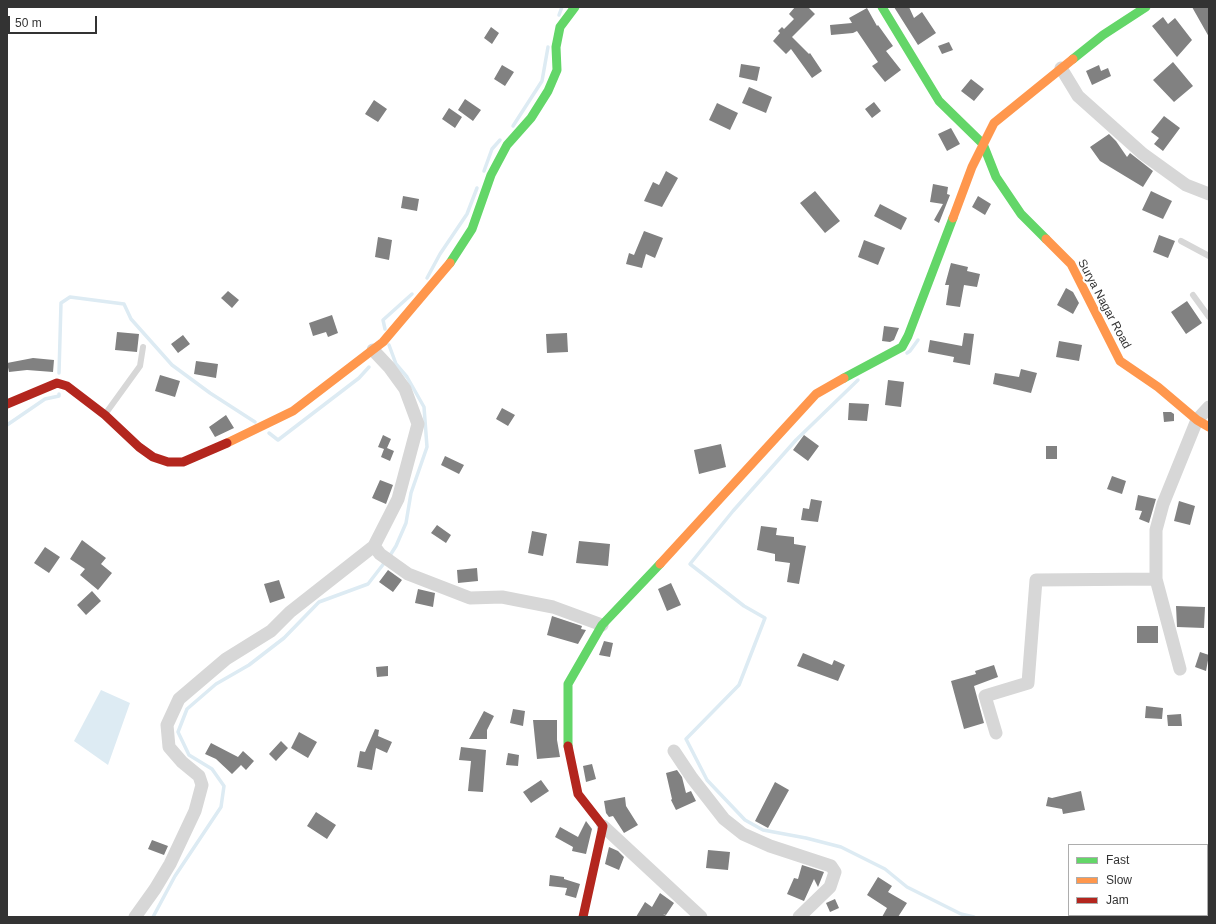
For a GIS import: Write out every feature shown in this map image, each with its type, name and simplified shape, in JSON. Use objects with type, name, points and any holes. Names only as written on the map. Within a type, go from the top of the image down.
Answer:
[{"type":"street","points":[[7,404],[57,383],[67,386],[105,415],[139,447],[153,457],[168,462],[183,462],[198,457],[294,411],[342,372],[378,346],[397,327],[455,257],[472,229],[491,175],[507,145],[531,118],[548,91],[557,70],[556,47],[560,27],[575,7]]},
{"type":"street","points":[[882,7],[939,101],[983,144]]},
{"type":"street","points":[[701,917],[603,826],[578,794],[567,740],[568,684],[586,649],[602,625],[706,516],[816,394],[832,384],[890,355],[902,347],[908,336],[972,166],[994,123],[1103,35],[1146,7]]},
{"type":"street","points":[[1061,68],[1078,96],[1143,154],[1186,185],[1209,194]]},
{"type":"street","name":"Surya Nagar Road","points":[[983,144],[996,177],[1021,214],[1071,264],[1120,361],[1158,387],[1197,420],[1209,427]]},
{"type":"street","points":[[135,917],[155,889],[170,864],[195,811],[202,785],[199,776],[182,762],[169,747],[167,725],[178,699],[226,658],[271,630],[290,612],[377,550],[398,499],[418,424],[405,389],[389,367],[378,346]]},
{"type":"street","points":[[1180,669],[1156,579],[1156,530],[1163,504],[1197,420],[1209,407]]},
{"type":"street","points":[[377,550],[408,574],[470,598],[502,597],[553,608],[602,625]]},
{"type":"street","points":[[996,733],[986,696],[1028,683],[1036,580],[1156,579]]},
{"type":"street","points":[[674,751],[692,778],[724,820],[743,834],[770,846],[831,866],[835,872],[830,887],[799,917]]},
{"type":"street","points":[[583,917],[603,826]]},
{"type":"street","points":[[1145,917],[1156,917]]},
{"type":"lane","points":[[1181,241],[1209,256]]},
{"type":"lane","points":[[1193,295],[1209,317]]},
{"type":"lane","points":[[105,415],[140,366],[143,347]]},
{"type":"shaded area","points":[[101,690],[130,703],[108,765],[74,741]]},
{"type":"building","points":[[795,7],[808,7],[815,14],[792,37],[809,54],[810,53],[822,71],[812,78],[791,49],[786,54],[773,41],[780,33],[778,31],[782,27],[784,29],[794,19],[789,14]]},
{"type":"building","points":[[894,7],[909,7],[914,18],[922,12],[936,33],[918,45]]},
{"type":"building","points":[[1192,7],[1209,7],[1209,37]]},
{"type":"building","points":[[867,8],[877,26],[878,25],[893,46],[886,51],[901,70],[885,82],[872,66],[878,62],[857,31],[853,33],[831,35],[830,25],[852,23],[849,18]]},
{"type":"building","points":[[1163,17],[1168,24],[1175,18],[1192,40],[1177,57],[1152,26]]},
{"type":"building","points":[[491,27],[499,33],[492,44],[484,38]]},
{"type":"building","points":[[949,42],[953,50],[942,54],[938,46]]},
{"type":"building","points":[[1173,62],[1193,86],[1174,102],[1153,80]]},
{"type":"building","points":[[741,64],[760,67],[757,81],[739,77]]},
{"type":"building","points":[[502,65],[514,72],[505,86],[494,79]]},
{"type":"building","points":[[1099,65],[1101,71],[1108,68],[1111,76],[1092,85],[1086,71]]},
{"type":"building","points":[[971,79],[984,89],[974,101],[961,91]]},
{"type":"building","points":[[749,87],[772,97],[766,113],[742,103]]},
{"type":"building","points":[[465,99],[481,110],[473,121],[458,110]]},
{"type":"building","points":[[374,100],[387,109],[378,122],[365,114]]},
{"type":"building","points":[[874,102],[881,111],[872,118],[865,109]]},
{"type":"building","points":[[717,103],[738,113],[730,130],[709,120]]},
{"type":"building","points":[[449,108],[462,117],[455,128],[442,119]]},
{"type":"building","points":[[1164,116],[1180,128],[1163,151],[1154,144],[1159,138],[1151,132]]},
{"type":"building","points":[[951,128],[960,144],[947,151],[938,134]]},
{"type":"building","points":[[1109,134],[1127,157],[1130,153],[1153,171],[1143,187],[1100,161],[1090,147]]},
{"type":"building","points":[[666,171],[678,178],[662,207],[644,201],[653,182],[659,185]]},
{"type":"building","points":[[933,184],[948,187],[947,194],[950,195],[939,223],[934,220],[943,204],[930,202]]},
{"type":"building","points":[[815,191],[840,221],[825,233],[800,203]]},
{"type":"building","points":[[1151,191],[1172,201],[1163,219],[1142,210]]},
{"type":"building","points":[[403,196],[419,199],[417,211],[401,208]]},
{"type":"building","points":[[978,196],[991,204],[985,215],[972,207]]},
{"type":"building","points":[[880,204],[907,218],[901,230],[874,216]]},
{"type":"building","points":[[644,231],[663,238],[655,258],[646,254],[642,268],[626,264],[629,253],[634,255]]},
{"type":"building","points":[[1159,235],[1175,241],[1168,258],[1153,252]]},
{"type":"building","points":[[378,237],[392,240],[389,260],[375,257]]},
{"type":"building","points":[[864,240],[885,248],[878,265],[858,257]]},
{"type":"building","points":[[951,263],[968,267],[967,271],[980,274],[977,287],[964,285],[960,307],[946,305],[949,285],[945,285]]},
{"type":"building","points":[[1066,288],[1073,292],[1079,303],[1073,314],[1057,305]]},
{"type":"building","points":[[228,291],[239,300],[232,308],[221,298]]},
{"type":"building","points":[[1187,301],[1202,323],[1186,334],[1171,312]]},
{"type":"building","points":[[332,315],[338,333],[328,337],[326,332],[313,336],[309,323]]},
{"type":"building","points":[[884,326],[899,328],[894,340],[890,342],[882,341]]},
{"type":"building","points":[[117,332],[139,334],[137,352],[115,350]]},
{"type":"building","points":[[567,333],[568,352],[547,353],[546,334]]},
{"type":"building","points":[[964,333],[974,334],[970,365],[953,362],[954,357],[928,352],[930,340],[962,346]]},
{"type":"building","points":[[183,335],[190,344],[178,353],[171,344]]},
{"type":"building","points":[[1059,341],[1082,345],[1079,361],[1056,357]]},
{"type":"building","points":[[33,358],[54,360],[53,372],[27,370],[9,372],[7,363]]},
{"type":"building","points":[[196,361],[218,364],[216,378],[194,374]]},
{"type":"building","points":[[1021,369],[1037,373],[1031,393],[993,384],[995,373],[1019,377]]},
{"type":"building","points":[[160,375],[180,381],[175,397],[155,391]]},
{"type":"building","points":[[888,380],[904,382],[901,407],[885,405]]},
{"type":"building","points":[[849,403],[869,404],[867,421],[848,420]]},
{"type":"building","points":[[502,408],[515,415],[508,426],[496,419]]},
{"type":"building","points":[[1163,412],[1171,412],[1174,414],[1174,421],[1164,422]]},
{"type":"building","points":[[226,415],[234,428],[215,437],[209,427]]},
{"type":"building","points":[[383,435],[391,439],[387,448],[394,451],[390,461],[381,457],[384,449],[378,447]]},
{"type":"building","points":[[804,435],[819,446],[808,461],[793,450]]},
{"type":"building","points":[[721,444],[726,467],[699,474],[694,450]]},
{"type":"building","points":[[1046,446],[1057,446],[1057,459],[1046,459]]},
{"type":"building","points":[[445,456],[464,465],[459,474],[441,465]]},
{"type":"building","points":[[1112,476],[1126,481],[1122,494],[1107,489]]},
{"type":"building","points":[[380,480],[393,485],[386,504],[372,498]]},
{"type":"building","points":[[1138,495],[1156,499],[1149,523],[1139,519],[1142,511],[1135,510]]},
{"type":"building","points":[[811,499],[822,501],[818,522],[801,520],[803,508],[809,509]]},
{"type":"building","points":[[1179,501],[1195,506],[1190,525],[1174,521]]},
{"type":"building","points":[[437,525],[451,535],[446,543],[431,533]]},
{"type":"building","points":[[761,526],[777,528],[776,535],[794,537],[794,544],[806,546],[799,584],[787,582],[790,563],[775,561],[775,554],[757,550]]},
{"type":"building","points":[[532,531],[547,534],[543,556],[528,553]]},
{"type":"building","points":[[82,540],[106,558],[101,564],[112,573],[98,590],[80,575],[85,569],[70,559]]},
{"type":"building","points":[[579,541],[610,544],[608,566],[576,563]]},
{"type":"building","points":[[45,547],[60,557],[49,573],[34,563]]},
{"type":"building","points":[[477,568],[478,581],[458,583],[457,570]]},
{"type":"building","points":[[388,570],[402,580],[393,592],[379,582]]},
{"type":"building","points":[[279,580],[285,598],[270,603],[264,584]]},
{"type":"building","points":[[671,583],[681,605],[667,611],[658,589]]},
{"type":"building","points":[[418,589],[435,593],[433,607],[415,603]]},
{"type":"building","points":[[92,591],[101,601],[86,615],[77,605]]},
{"type":"building","points":[[1176,606],[1205,607],[1204,628],[1177,627]]},
{"type":"building","points":[[552,616],[582,626],[581,629],[586,630],[578,644],[547,635]]},
{"type":"building","points":[[1137,626],[1158,626],[1158,643],[1137,643]]},
{"type":"building","points":[[604,641],[613,643],[610,657],[599,655]]},
{"type":"building","points":[[1200,652],[1209,655],[1206,671],[1195,667]]},
{"type":"building","points":[[803,653],[832,665],[834,660],[845,665],[838,681],[797,666]]},
{"type":"building","points":[[994,665],[998,677],[974,686],[984,723],[964,729],[951,681],[976,674],[975,671]]},
{"type":"building","points":[[388,666],[388,676],[377,677],[376,667]]},
{"type":"building","points":[[1146,706],[1163,708],[1162,719],[1145,718]]},
{"type":"building","points":[[513,709],[525,711],[523,726],[510,723]]},
{"type":"building","points":[[484,711],[494,716],[487,730],[487,739],[469,739]]},
{"type":"building","points":[[1181,714],[1182,726],[1168,726],[1167,715]]},
{"type":"building","points":[[533,720],[557,720],[557,740],[560,757],[537,759]]},
{"type":"building","points":[[375,729],[379,730],[378,736],[392,742],[387,753],[376,748],[372,770],[357,767],[360,751],[365,752]]},
{"type":"building","points":[[299,732],[317,742],[308,758],[291,748]]},
{"type":"building","points":[[281,741],[288,748],[276,761],[269,754]]},
{"type":"building","points":[[211,743],[238,757],[243,751],[254,761],[246,770],[241,765],[232,774],[216,759],[205,754]]},
{"type":"building","points":[[461,747],[486,750],[483,792],[468,791],[471,761],[459,760]]},
{"type":"building","points":[[508,753],[519,755],[518,766],[506,765]]},
{"type":"building","points":[[592,764],[596,779],[586,782],[583,766]]},
{"type":"building","points":[[677,770],[682,777],[686,793],[691,791],[696,801],[676,810],[671,800],[666,773]]},
{"type":"building","points":[[541,780],[549,791],[531,803],[523,792]]},
{"type":"building","points":[[775,782],[789,790],[768,828],[755,821]]},
{"type":"building","points":[[1081,791],[1085,810],[1063,814],[1062,809],[1046,806],[1048,797],[1052,798]]},
{"type":"building","points":[[625,797],[626,806],[638,825],[624,833],[613,816],[609,817],[606,813],[604,801]]},
{"type":"building","points":[[316,812],[336,825],[327,839],[307,826]]},
{"type":"building","points":[[586,821],[592,829],[586,854],[572,851],[573,847],[555,837],[560,827],[578,837]]},
{"type":"building","points":[[152,840],[168,846],[164,855],[148,849]]},
{"type":"building","points":[[609,847],[618,851],[624,857],[619,870],[605,864]]},
{"type":"building","points":[[708,850],[730,852],[728,870],[706,868]]},
{"type":"building","points":[[802,865],[824,872],[818,887],[814,879],[804,901],[787,894],[794,878],[798,879]]},
{"type":"building","points":[[550,875],[564,877],[564,879],[580,884],[576,898],[565,895],[567,888],[549,886]]},
{"type":"building","points":[[878,877],[892,886],[888,892],[907,903],[898,917],[882,917],[887,908],[867,895]]},
{"type":"building","points":[[660,893],[674,903],[666,915],[663,914],[668,917],[636,917],[645,902],[652,907]]},
{"type":"building","points":[[835,899],[839,908],[830,912],[826,903]]},
{"type":"waterway","points":[[559,15],[562,7]]},
{"type":"waterway","points":[[513,126],[542,81],[548,47]]},
{"type":"waterway","points":[[484,171],[492,149],[500,140]]},
{"type":"waterway","points":[[427,278],[440,254],[467,214],[477,188]]},
{"type":"waterway","points":[[385,329],[383,320],[412,294]]},
{"type":"waterway","points":[[59,373],[61,303],[70,297],[124,304],[131,319],[172,365],[210,393],[255,422]]},
{"type":"waterway","points":[[907,353],[918,340]]},
{"type":"waterway","points":[[389,345],[396,364],[407,377],[424,407],[427,447],[411,493],[406,523],[396,546],[389,557]]},
{"type":"waterway","points":[[269,433],[278,440],[359,378],[369,367]]},
{"type":"waterway","points":[[858,380],[796,440],[733,511],[690,564],[744,606],[765,618],[739,685],[686,739],[707,780],[745,820],[763,830],[806,838],[841,847],[885,869],[907,887],[961,914],[974,917]]},
{"type":"waterway","points":[[7,425],[45,399],[59,396],[59,394]]},
{"type":"waterway","points":[[153,917],[175,876],[221,807],[224,786],[212,769],[189,755],[178,732],[187,709],[216,684],[249,665],[284,638],[319,602],[368,584],[385,562]]},
{"type":"traffic: fast","points":[[450,263],[472,229],[491,175],[507,145],[531,118],[548,91],[557,70],[556,47],[560,27],[575,7]]},
{"type":"traffic: fast","points":[[882,7],[939,101],[983,144],[996,177],[1021,214],[1046,239]]},
{"type":"traffic: fast","points":[[1073,59],[1103,35],[1146,7]]},
{"type":"traffic: fast","points":[[844,378],[902,347],[908,336],[953,218]]},
{"type":"traffic: fast","points":[[568,746],[568,684],[602,625],[660,564]]},
{"type":"traffic: slow","points":[[953,218],[972,167],[994,123],[1073,59]]},
{"type":"traffic: slow","points":[[1046,239],[1071,264],[1120,361],[1158,387],[1197,420],[1209,427]]},
{"type":"traffic: slow","points":[[227,443],[293,411],[383,342],[450,263]]},
{"type":"traffic: slow","points":[[660,564],[816,394],[844,378]]},
{"type":"traffic: jam","points":[[7,404],[57,383],[67,386],[105,415],[139,447],[153,457],[168,462],[183,462],[227,443]]},
{"type":"traffic: jam","points":[[568,746],[578,794],[603,826],[583,917]]}]
